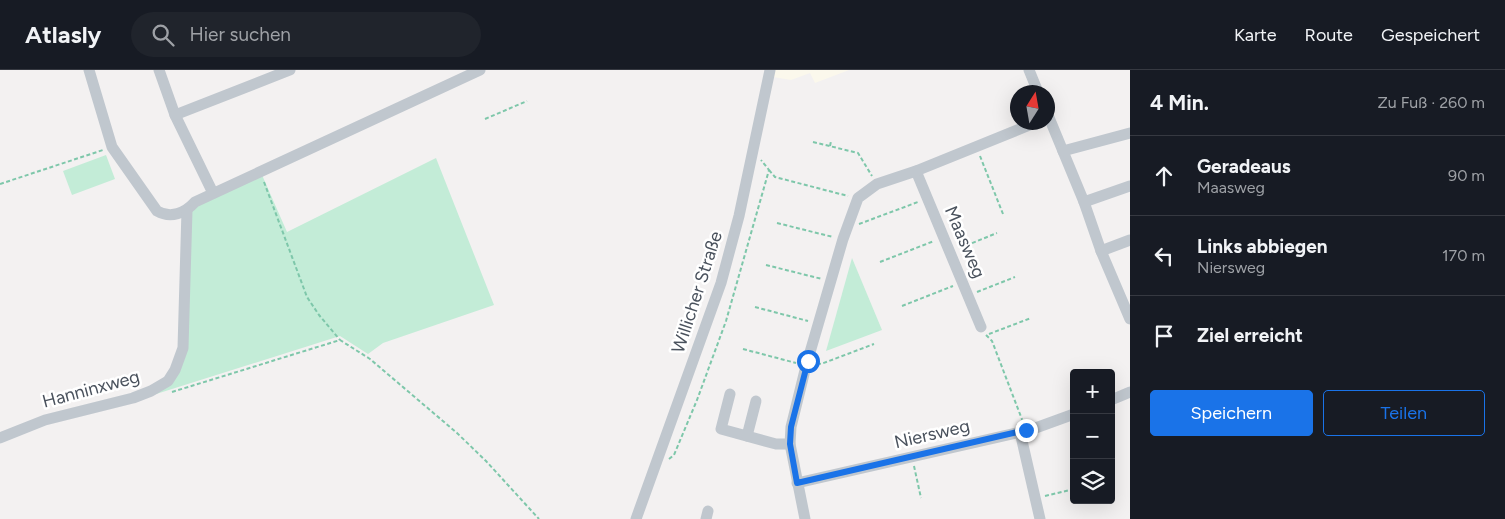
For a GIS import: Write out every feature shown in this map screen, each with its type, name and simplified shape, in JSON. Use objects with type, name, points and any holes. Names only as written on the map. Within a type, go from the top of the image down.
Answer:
[{"type":"street","points":[[89,70],[112,147],[157,211],[163,214],[174,215],[187,210],[195,202],[480,70]]},
{"type":"street","points":[[159,70],[175,115],[214,193]]},
{"type":"street","points":[[175,115],[278,72],[290,70]]},
{"type":"street","name":"Willicher Straße","points":[[636,519],[720,282],[739,216],[770,70]]},
{"type":"street","points":[[1029,70],[1035,85]]},
{"type":"street","points":[[805,519],[790,444],[791,427],[807,363],[844,234],[858,198],[877,184],[916,171],[1018,130]]},
{"type":"street","points":[[1054,130],[1084,202],[1101,251],[1126,298],[1130,319]]},
{"type":"street","points":[[1063,152],[1130,133]]},
{"type":"street","name":"Maasweg","points":[[916,171],[981,327]]},
{"type":"street","points":[[1084,202],[1130,186]]},
{"type":"street","name":"Hanninxweg","points":[[0,438],[45,420],[133,398],[151,391],[168,381],[175,370],[182,348],[187,210]]},
{"type":"street","points":[[1101,251],[1130,240]]},
{"type":"street","points":[[1115,398],[1130,392]]},
{"type":"street","points":[[730,394],[721,429],[776,444],[790,444]]},
{"type":"street","points":[[747,436],[756,401]]},
{"type":"street","name":"Niersweg","points":[[797,483],[1023,431],[1070,415]]},
{"type":"street","points":[[1023,431],[1040,519]]},
{"type":"path","points":[[485,119],[527,101]]},
{"type":"path","points":[[830,146],[831,141]]},
{"type":"path","points":[[813,142],[858,153],[877,184]]},
{"type":"path","points":[[0,184],[112,147]]},
{"type":"path","points":[[977,147],[1004,214]]},
{"type":"path","points":[[753,148],[775,177],[858,198]]},
{"type":"path","points":[[665,463],[674,455],[697,400],[726,321],[769,170]]},
{"type":"path","points":[[260,172],[307,297],[319,315],[340,340],[370,359],[457,433],[539,519]]},
{"type":"path","points":[[777,223],[844,234],[928,199]]},
{"type":"path","points":[[950,252],[997,233]]},
{"type":"path","points":[[880,262],[944,237]]},
{"type":"path","points":[[766,265],[831,282]]},
{"type":"path","points":[[968,296],[1015,277]]},
{"type":"path","points":[[902,306],[962,282]]},
{"type":"path","points":[[754,307],[819,324]]},
{"type":"path","points":[[1023,431],[992,341],[986,335],[1031,318]]},
{"type":"path","points":[[165,394],[340,340]]},
{"type":"path","points":[[743,349],[807,363],[821,364],[874,344]]},
{"type":"path","points":[[912,456],[921,498]]},
{"type":"path","points":[[1035,498],[1070,490]]},
{"type":"shaded area","points":[[774,70],[849,70],[815,83],[810,73],[791,80],[773,77]]},
{"type":"green space","points":[[106,155],[115,179],[72,195],[63,171]]},
{"type":"green space","points":[[436,158],[494,305],[383,343],[368,354],[340,336],[153,395],[181,366],[191,211],[198,204],[262,175],[287,232]]},
{"type":"green space","points":[[852,258],[882,330],[826,351]]},
{"type":"route","points":[[808,361],[791,427],[790,444],[797,483],[1026,430]]}]
